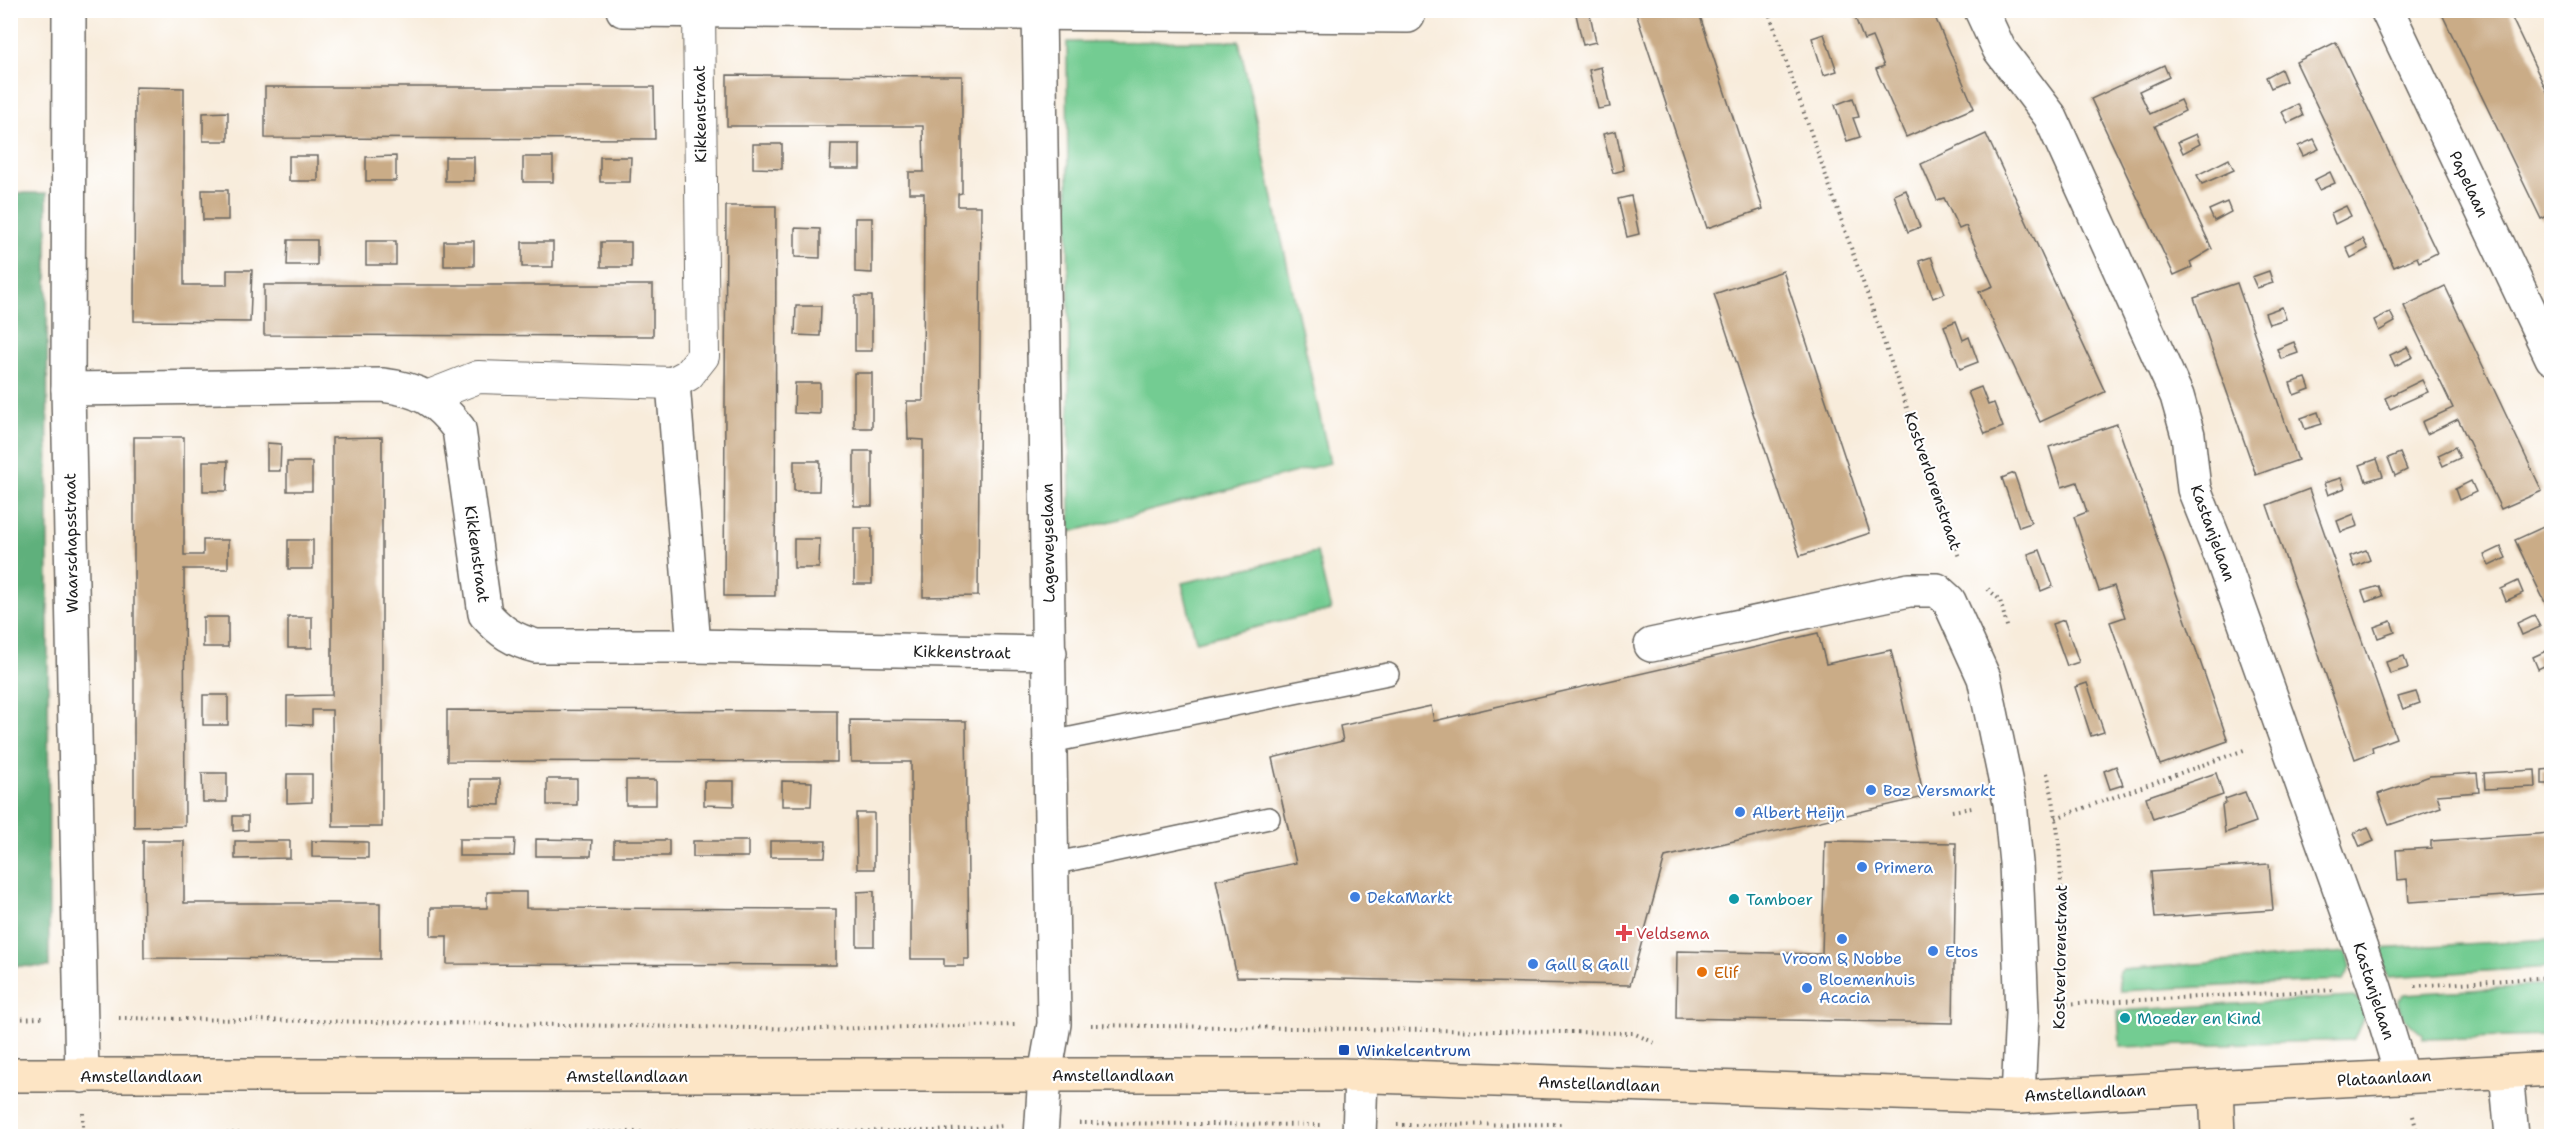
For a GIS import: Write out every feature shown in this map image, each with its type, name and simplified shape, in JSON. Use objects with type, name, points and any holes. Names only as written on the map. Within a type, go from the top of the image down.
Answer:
[{"type":"main road","name":"Plataanlaan","points":[[2216,1087],[2552,1069]]},
{"type":"main road","name":"Amstellandlaan","points":[[10,1075],[1361,1076],[2018,1097],[2216,1087]]},
{"type":"main road","points":[[2216,1087],[2218,1137]]},
{"type":"street","name":"Waarschapsstraat","points":[[69,10],[68,389],[79,1018],[82,1076]]},
{"type":"street","points":[[623,10],[1408,16]]},
{"type":"street","name":"Kastanjelaan","points":[[1981,10],[1999,49],[2050,116],[2177,396],[2188,435],[2194,489],[2222,559],[2375,988],[2402,1077]]},
{"type":"street","name":"Papelaan","points":[[2387,10],[2552,358]]},
{"type":"street","name":"Kikkenstraat","points":[[673,383],[688,375],[703,356],[699,11]]},
{"type":"street","name":"Lageweyselaan","points":[[1039,12],[1054,1024],[1045,1075],[1041,1130]]},
{"type":"street","points":[[427,397],[478,377],[673,383],[694,646]]},
{"type":"street","name":"Kikkenstraat","points":[[68,389],[382,385],[405,388],[427,397],[445,411],[459,429],[485,614],[499,630],[516,641],[536,646],[694,646],[1050,653]]},
{"type":"street","points":[[1651,645],[1909,590],[1937,590],[1949,601],[1984,678],[2010,803],[2016,863],[2022,1013],[2018,1097]]},
{"type":"street","points":[[2506,1072],[2512,1137]]},
{"type":"street","points":[[1359,1131],[1361,1076]]},
{"type":"lane","points":[[1051,742],[1388,674]]},
{"type":"lane","points":[[1052,864],[1269,818]]},
{"type":"path","points":[[1506,10],[1507,16],[1516,10]]},
{"type":"path","name":"Kostverlorenstraat","points":[[1768,10],[1960,560]]},
{"type":"path","points":[[1984,584],[2000,600],[2009,635]]},
{"type":"path","points":[[2056,818],[2285,735]]},
{"type":"path","name":"Kostverlorenstraat","points":[[2044,761],[2056,818],[2061,886],[2061,933]]},
{"type":"path","points":[[2059,1004],[2552,977]]},
{"type":"path","name":"Kostverlorenstraat","points":[[2059,992],[2059,1015]]},
{"type":"path","points":[[10,1019],[79,1018],[817,1029],[1054,1024],[1633,1033],[1664,1047]]},
{"type":"path","points":[[10,1134],[1359,1131],[1573,1124]]},
{"type":"green space","points":[[1239,41],[1330,463],[1070,532],[1067,42]]},
{"type":"green space","points":[[11,193],[47,193],[49,967],[10,966]]},
{"type":"green space","points":[[1317,552],[1331,610],[1196,641],[1182,583]]},
{"type":"green space","points":[[2551,939],[2551,967],[2388,977],[2377,949]]},
{"type":"green space","points":[[2346,952],[2350,967],[2343,980],[2120,991],[2118,975],[2122,970]]},
{"type":"green space","points":[[2551,985],[2551,1036],[2423,1039],[2423,1035],[2406,1020],[2400,1011],[2398,1000],[2404,994]]},
{"type":"green space","points":[[2353,997],[2363,1002],[2365,1013],[2354,1040],[2120,1047],[2118,1011]]},
{"type":"building","points":[[1575,10],[1589,10],[1596,42],[1583,45]]},
{"type":"building","points":[[1635,10],[1698,10],[1763,209],[1707,228]]},
{"type":"building","points":[[1852,10],[1932,10],[1974,108],[1906,137],[1876,69],[1884,66],[1872,37],[1864,40]]},
{"type":"building","points":[[2440,10],[2508,10],[2552,102],[2552,214],[2541,219]]},
{"type":"building","points":[[1824,34],[1837,71],[1824,75],[1812,38]]},
{"type":"building","points":[[2336,42],[2437,253],[2419,262],[2417,257],[2394,267],[2296,62]]},
{"type":"building","points":[[2164,65],[2169,77],[2139,91],[2150,114],[2180,100],[2185,111],[2155,126],[2212,249],[2190,262],[2192,267],[2174,275],[2091,99]]},
{"type":"building","points":[[1601,67],[1610,107],[1598,109],[1589,70]]},
{"type":"building","points":[[2281,69],[2286,81],[2271,88],[2266,77]]},
{"type":"building","points":[[727,75],[962,76],[962,193],[958,194],[958,206],[981,206],[978,596],[923,597],[923,440],[908,439],[907,401],[923,401],[924,193],[909,193],[909,172],[924,172],[923,126],[727,126]]},
{"type":"building","points":[[135,87],[184,88],[184,285],[227,285],[227,270],[252,270],[250,322],[134,321]]},
{"type":"building","points":[[265,87],[654,87],[655,139],[265,138]]},
{"type":"building","points":[[1853,98],[1859,117],[1853,118],[1860,137],[1847,141],[1835,105]]},
{"type":"building","points":[[2298,104],[2303,116],[2288,123],[2282,112]]},
{"type":"building","points":[[228,112],[228,141],[203,141],[203,113]]},
{"type":"building","points":[[1616,131],[1624,170],[1613,173],[1603,134]]},
{"type":"building","points":[[1986,134],[2105,392],[2040,422],[1979,292],[1993,286],[1966,226],[1959,229],[1944,198],[1937,200],[1921,164]]},
{"type":"building","points":[[2196,134],[2200,144],[2183,153],[2178,142]]},
{"type":"building","points":[[2314,139],[2319,149],[2303,156],[2298,146]]},
{"type":"building","points":[[753,144],[782,144],[782,169],[753,168]]},
{"type":"building","points":[[831,144],[860,144],[860,169],[830,169]]},
{"type":"building","points":[[289,156],[318,156],[318,181],[289,181]]},
{"type":"building","points":[[396,156],[396,181],[366,181],[366,157]]},
{"type":"building","points":[[445,157],[474,157],[474,181],[445,181]]},
{"type":"building","points":[[523,157],[553,157],[553,182],[523,182]]},
{"type":"building","points":[[600,157],[631,157],[630,182],[600,182]]},
{"type":"building","points":[[2229,159],[2234,170],[2202,184],[2197,175]]},
{"type":"building","points":[[2330,172],[2335,183],[2319,190],[2314,180]]},
{"type":"building","points":[[202,190],[228,190],[228,220],[203,220]]},
{"type":"building","points":[[1906,190],[1920,227],[1908,232],[1894,195]]},
{"type":"building","points":[[1631,196],[1639,234],[1627,237],[1618,199]]},
{"type":"building","points":[[2227,202],[2231,212],[2214,221],[2209,210]]},
{"type":"building","points":[[726,206],[776,206],[775,596],[724,596]]},
{"type":"building","points":[[2346,206],[2351,216],[2335,224],[2331,213]]},
{"type":"building","points":[[855,218],[872,218],[872,273],[855,272]]},
{"type":"building","points":[[795,228],[820,229],[820,258],[795,257]]},
{"type":"building","points":[[2363,239],[2368,249],[2351,258],[2346,247]]},
{"type":"building","points":[[288,240],[317,240],[317,265],[287,265]]},
{"type":"building","points":[[366,241],[396,241],[396,265],[366,265]]},
{"type":"building","points":[[444,241],[474,241],[474,266],[444,266]]},
{"type":"building","points":[[522,242],[553,242],[553,267],[522,267]]},
{"type":"building","points":[[601,242],[631,242],[631,267],[601,267]]},
{"type":"building","points":[[1931,257],[1945,293],[1933,298],[1919,261]]},
{"type":"building","points":[[1783,271],[1870,533],[1800,556],[1714,294]]},
{"type":"building","points":[[2269,271],[2273,283],[2257,288],[2252,277]]},
{"type":"building","points":[[2237,283],[2298,460],[2256,475],[2194,298]]},
{"type":"building","points":[[264,285],[653,285],[653,336],[264,335]]},
{"type":"building","points":[[2445,286],[2542,491],[2501,509],[2458,419],[2427,434],[2422,422],[2453,408],[2404,306]]},
{"type":"building","points":[[855,296],[872,296],[872,351],[855,351]]},
{"type":"building","points":[[796,306],[821,306],[820,336],[795,335]]},
{"type":"building","points":[[2282,307],[2286,319],[2269,324],[2265,313]]},
{"type":"building","points":[[2390,312],[2395,322],[2379,331],[2374,320]]},
{"type":"building","points":[[1956,321],[1963,340],[1969,337],[1978,362],[1960,369],[1944,326]]},
{"type":"building","points":[[2294,342],[2298,353],[2281,359],[2277,349]]},
{"type":"building","points":[[2407,347],[2413,357],[2395,366],[2390,355]]},
{"type":"building","points":[[854,373],[872,373],[872,428],[854,428]]},
{"type":"building","points":[[2306,378],[2310,389],[2294,395],[2290,383]]},
{"type":"building","points":[[2422,380],[2428,392],[2390,409],[2385,398]]},
{"type":"building","points":[[795,383],[820,383],[820,414],[794,413]]},
{"type":"building","points":[[1981,387],[1988,405],[1994,403],[2003,427],[1985,434],[1968,392]]},
{"type":"building","points":[[2318,412],[2322,424],[2305,429],[2301,418]]},
{"type":"building","points":[[2117,424],[2228,741],[2160,765],[2110,622],[2125,617],[2114,586],[2099,591],[2074,517],[2087,512],[2077,482],[2062,487],[2049,447]]},
{"type":"building","points":[[134,437],[184,437],[184,555],[203,555],[203,540],[228,540],[228,569],[184,569],[185,826],[134,827]]},
{"type":"building","points":[[382,437],[382,827],[333,827],[332,710],[312,710],[312,725],[287,724],[287,696],[332,695],[332,438]]},
{"type":"building","points":[[267,443],[281,444],[280,471],[267,471]]},
{"type":"building","points":[[2455,447],[2460,458],[2443,466],[2438,455]]},
{"type":"building","points":[[854,451],[872,451],[872,506],[854,506]]},
{"type":"building","points":[[2400,453],[2407,470],[2395,476],[2388,458]]},
{"type":"building","points":[[2377,459],[2383,476],[2366,481],[2360,465]]},
{"type":"building","points":[[203,461],[228,461],[227,491],[203,491]]},
{"type":"building","points":[[794,461],[820,461],[819,491],[794,491]]},
{"type":"building","points":[[287,462],[312,462],[312,491],[287,491]]},
{"type":"building","points":[[2014,473],[2031,523],[2019,527],[2002,478]]},
{"type":"building","points":[[2341,478],[2345,488],[2328,495],[2324,483]]},
{"type":"building","points":[[2471,481],[2476,492],[2459,500],[2455,489]]},
{"type":"building","points":[[2309,489],[2396,738],[2372,747],[2373,752],[2355,759],[2267,505]]},
{"type":"building","points":[[2354,514],[2358,526],[2341,532],[2337,521]]},
{"type":"building","points":[[2552,523],[2552,617],[2515,540]]},
{"type":"building","points":[[854,528],[872,528],[872,584],[854,584]]},
{"type":"building","points":[[794,539],[820,539],[819,568],[794,568]]},
{"type":"building","points":[[288,540],[313,540],[313,569],[288,569]]},
{"type":"building","points":[[2501,547],[2506,558],[2489,566],[2484,555]]},
{"type":"building","points":[[2040,550],[2053,586],[2041,591],[2028,554]]},
{"type":"building","points":[[2366,550],[2370,560],[2354,567],[2350,556]]},
{"type":"building","points":[[2518,581],[2523,593],[2506,601],[2501,589]]},
{"type":"building","points":[[2379,586],[2383,596],[2366,602],[2362,591]]},
{"type":"building","points":[[2534,615],[2540,627],[2522,635],[2517,623]]},
{"type":"building","points":[[203,617],[228,617],[228,647],[203,647]]},
{"type":"building","points":[[288,617],[312,617],[312,648],[288,648]]},
{"type":"building","points":[[2064,620],[2079,662],[2067,666],[2052,624]]},
{"type":"building","points":[[2391,621],[2395,632],[2378,638],[2374,627]]},
{"type":"building","points":[[1818,633],[1826,664],[1891,650],[1924,797],[1665,857],[1630,985],[1237,977],[1216,880],[1296,863],[1272,758],[1343,741],[1340,726],[1431,706],[1434,721]]},
{"type":"building","points":[[2548,650],[2552,662],[2538,669],[2533,657]]},
{"type":"building","points":[[2404,656],[2408,668],[2390,674],[2386,662]]},
{"type":"building","points":[[2087,683],[2104,732],[2091,736],[2075,687]]},
{"type":"building","points":[[2416,692],[2420,703],[2403,709],[2398,697]]},
{"type":"building","points":[[203,695],[228,695],[228,725],[203,725]]},
{"type":"building","points":[[447,710],[837,711],[837,762],[447,761]]},
{"type":"building","points":[[850,720],[966,721],[969,959],[964,959],[964,966],[944,966],[944,959],[911,959],[911,762],[851,762]]},
{"type":"building","points":[[2116,766],[2123,785],[2110,789],[2104,771]]},
{"type":"building","points":[[2552,769],[2552,784],[2542,784],[2542,770]]},
{"type":"building","points":[[2535,770],[2536,787],[2485,789],[2484,773]]},
{"type":"building","points":[[202,773],[227,773],[227,802],[203,802]]},
{"type":"building","points":[[2216,773],[2223,795],[2153,819],[2146,797]]},
{"type":"building","points":[[2477,773],[2479,792],[2437,795],[2441,807],[2389,825],[2378,794],[2430,776]]},
{"type":"building","points":[[287,774],[312,774],[312,802],[287,803]]},
{"type":"building","points":[[470,779],[500,779],[500,805],[470,804]]},
{"type":"building","points":[[547,779],[577,779],[577,805],[547,805]]},
{"type":"building","points":[[626,780],[656,780],[656,805],[626,805]]},
{"type":"building","points":[[704,781],[734,781],[734,806],[704,805]]},
{"type":"building","points":[[782,781],[812,782],[811,806],[782,806]]},
{"type":"building","points":[[2245,792],[2256,822],[2225,833],[2222,805],[2226,802],[2225,799]]},
{"type":"building","points":[[856,813],[874,813],[874,869],[857,869]]},
{"type":"building","points":[[233,816],[248,816],[248,830],[233,831]]},
{"type":"building","points":[[2368,827],[2374,841],[2360,847],[2354,833]]},
{"type":"building","points":[[2552,833],[2552,893],[2409,902],[2407,879],[2398,880],[2396,850],[2431,848],[2431,841]]},
{"type":"building","points":[[459,839],[515,839],[514,856],[459,856]]},
{"type":"building","points":[[536,839],[592,840],[591,856],[536,856]]},
{"type":"building","points":[[614,840],[669,840],[669,856],[614,856]]},
{"type":"building","points":[[143,841],[184,841],[184,903],[380,903],[380,959],[144,958]]},
{"type":"building","points":[[235,841],[290,841],[290,858],[235,859]]},
{"type":"building","points":[[312,841],[368,842],[368,858],[312,857]]},
{"type":"building","points":[[693,841],[748,841],[748,857],[693,857]]},
{"type":"building","points":[[770,841],[826,841],[825,857],[770,857]]},
{"type":"building","points":[[1825,841],[1956,843],[1953,1023],[1676,1018],[1677,951],[1822,954]]},
{"type":"building","points":[[2269,864],[2273,910],[2155,918],[2151,872]]},
{"type":"building","points":[[874,891],[874,946],[857,946],[857,892]]},
{"type":"building","points":[[487,892],[526,892],[526,908],[836,909],[836,965],[447,964],[447,936],[431,936],[431,908],[487,908]]},
{"type":"place","name":"Boz Versmarkt","points":[[1871,790]]},
{"type":"place","name":"Albert Heijn","points":[[1740,812]]},
{"type":"place","name":"Primera","points":[[1862,867]]},
{"type":"place","name":"DekaMarkt","points":[[1355,897]]},
{"type":"place","name":"Tamboer","points":[[1734,899]]},
{"type":"place","name":"Veldsema","points":[[1624,933]]},
{"type":"place","name":"Vroom & Nobbe","points":[[1842,939]]},
{"type":"place","name":"Etos","points":[[1933,951]]},
{"type":"place","name":"Gall & Gall","points":[[1533,964]]},
{"type":"place","name":"Elif","points":[[1702,972]]},
{"type":"place","name":"Bloemenhuis Acacia","points":[[1807,988]]},
{"type":"place","name":"Moeder en Kind","points":[[2125,1018]]},
{"type":"place","name":"Winkelcentrum","points":[[1344,1050]]}]
